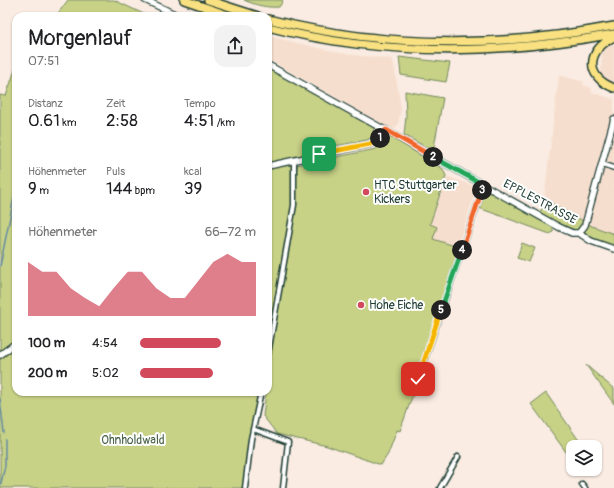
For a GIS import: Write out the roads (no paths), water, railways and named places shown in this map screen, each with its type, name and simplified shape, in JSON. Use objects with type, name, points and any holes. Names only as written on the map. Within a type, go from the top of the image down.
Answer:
[{"type":"highway","points":[[184,0],[219,12]]},
{"type":"highway","points":[[208,0],[246,12]]},
{"type":"highway","points":[[272,19],[350,35],[442,42],[536,38],[614,26]]},
{"type":"highway","points":[[272,28],[350,43],[440,50],[480,50],[538,46],[614,34]]},
{"type":"highway","points":[[614,37],[597,48],[593,60],[593,66],[600,80],[614,88]]},
{"type":"main road","points":[[145,0],[170,12]]},
{"type":"main road","name":"EPPLESTRASSE","points":[[272,67],[566,230],[579,233],[591,241],[614,249]]},
{"type":"main road","points":[[579,233],[585,225],[614,119]]},
{"type":"main road","points":[[272,165],[370,144],[377,140],[386,130]]},
{"type":"main road","points":[[0,355],[12,346]]},
{"type":"street","points":[[272,331],[294,205],[294,160]]},
{"type":"street","points":[[602,164],[614,168]]},
{"type":"street","points":[[418,379],[484,185]]},
{"type":"street","points":[[245,488],[260,396]]},
{"type":"street","points":[[254,427],[288,442],[283,488]]},
{"type":"street","points":[[440,488],[458,457]]},
{"type":"street","points":[[582,484],[585,488]]},
{"type":"waterway","points":[[0,266],[12,208]]},
{"type":"waterway","points":[[0,399],[4,433]]},
{"type":"waterway","points":[[0,487],[5,466],[5,439]]},
{"type":"place","name":"HTC Stuttgarter Kickers","points":[[366,192]]},
{"type":"place","name":"Hohe Eiche","points":[[361,305]]},
{"type":"park label","name":"Ohnholdwald","points":[[133,440]]}]
